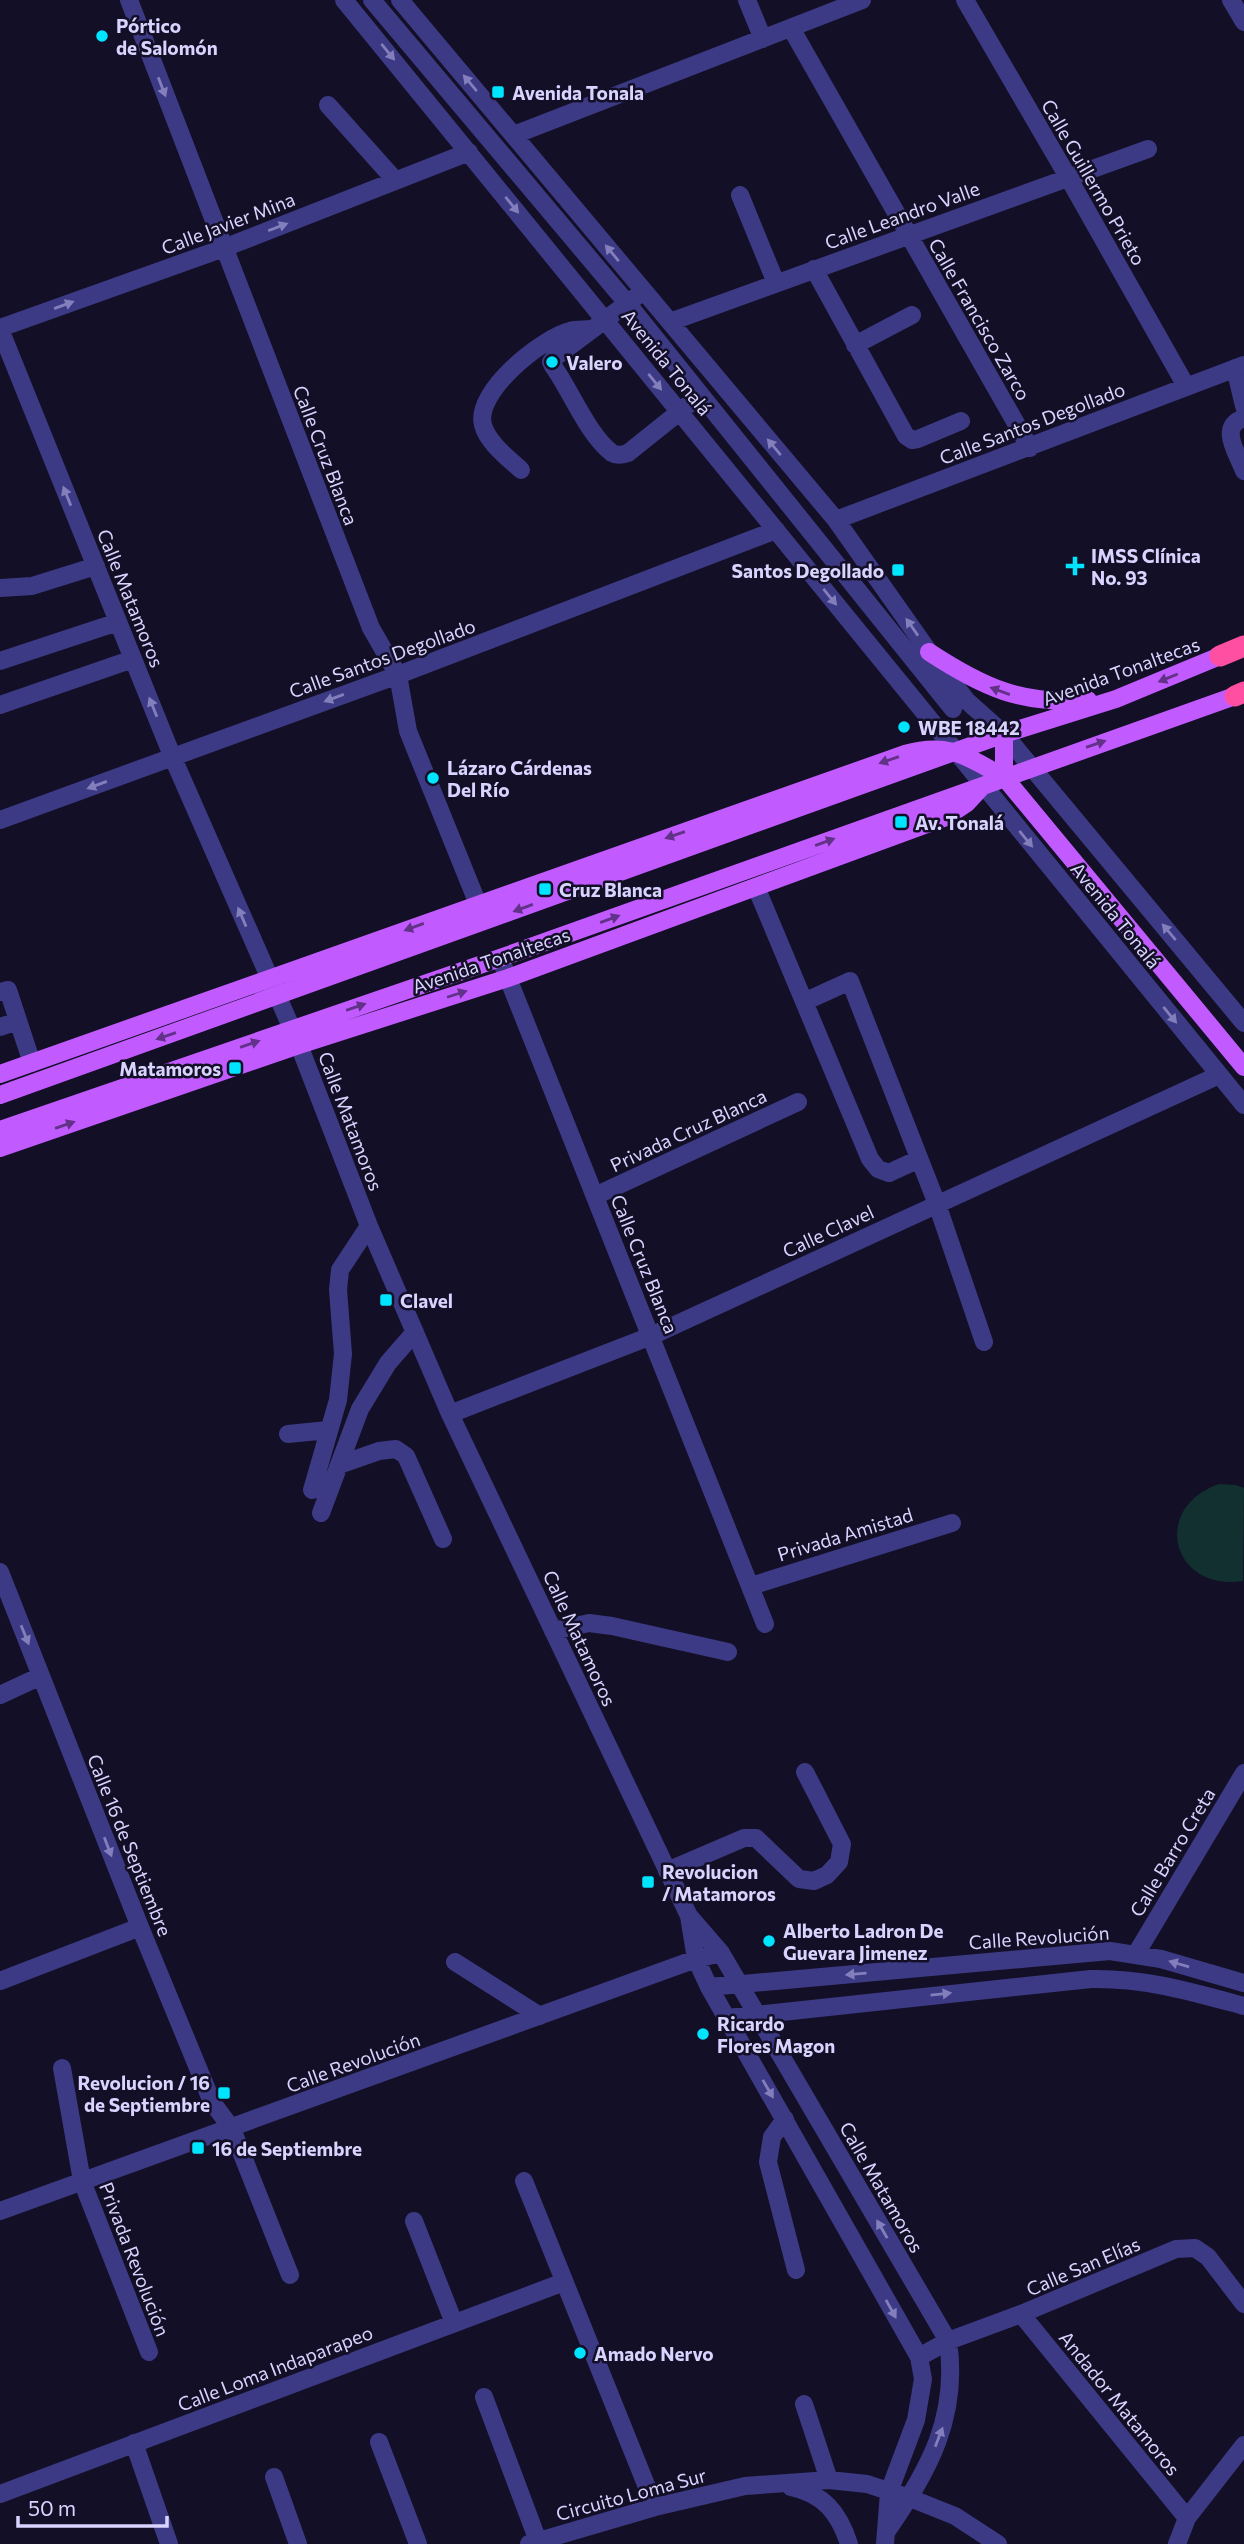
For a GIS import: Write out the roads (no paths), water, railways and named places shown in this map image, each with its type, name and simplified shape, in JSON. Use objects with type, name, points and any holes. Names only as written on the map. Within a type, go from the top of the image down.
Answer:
[{"type":"highway","points":[[1220,656],[1244,648]]},
{"type":"main road","points":[[929,652],[978,682],[1015,696],[1062,702],[1116,699]]},
{"type":"main road","name":"Avenida Tonaltecas","points":[[0,1095],[956,751],[1116,699],[1220,656]]},
{"type":"main road","name":"Avenida Tonaltecas","points":[[0,1148],[500,958],[1241,693]]},
{"type":"main road","points":[[1004,734],[1004,777]]},
{"type":"main road","name":"Avenida Tonaltecas","points":[[0,1074],[905,754],[930,749],[956,751]]},
{"type":"main road","name":"Avenida Tonalá","points":[[956,751],[1004,777],[1244,1067]]},
{"type":"main road","name":"Avenida Tonaltecas","points":[[0,1130],[295,1037],[508,978],[946,817],[967,803],[982,786]]},
{"type":"street","name":"Calle Cruz Blanca","points":[[128,0],[371,628],[398,675],[408,731],[485,922]]},
{"type":"street","name":"Avenida Tonalá","points":[[344,0],[469,152],[600,324],[679,412],[1244,1105]]},
{"type":"street","points":[[372,0],[627,303],[953,709]]},
{"type":"street","name":"Avenida Tonalá","points":[[400,0],[836,520],[967,701],[1004,734],[1032,766],[1244,1023]]},
{"type":"street","points":[[747,0],[763,39]]},
{"type":"street","points":[[514,135],[862,0]]},
{"type":"street","name":"Calle Guillermo Prieto","points":[[965,0],[1069,177],[1186,386]]},
{"type":"street","points":[[1231,0],[1244,22]]},
{"type":"street","name":"Calle Francisco Zarco","points":[[791,28],[1030,448]]},
{"type":"street","points":[[328,105],[396,180]]},
{"type":"street","name":"Calle Leandro Valle","points":[[670,321],[1148,149]]},
{"type":"street","name":"Calle Javier Mina","points":[[0,329],[224,248],[469,152]]},
{"type":"street","points":[[740,195],[776,283]]},
{"type":"street","points":[[814,269],[906,436],[912,440],[961,421]]},
{"type":"street","points":[[644,292],[551,362],[582,415],[612,453],[628,453],[718,382]]},
{"type":"street","points":[[855,345],[912,315]]},
{"type":"street","points":[[521,470],[495,445],[482,424],[484,403],[509,371],[541,346],[568,331],[600,324]]},
{"type":"street","name":"Calle Matamoros","points":[[0,329],[173,758],[295,1037],[369,1226],[450,1414],[689,1916],[721,1953],[740,1984],[948,2342],[952,2371],[946,2418],[925,2473],[910,2498]]},
{"type":"street","points":[[1239,366],[1244,405]]},
{"type":"street","name":"Calle Santos Degollado","points":[[836,520],[1239,366]]},
{"type":"street","points":[[1244,418],[1234,421],[1230,427],[1230,434],[1244,471]]},
{"type":"street","name":"Calle Santos Degollado","points":[[0,820],[398,675],[776,530]]},
{"type":"street","points":[[0,588],[32,586],[96,566]]},
{"type":"street","points":[[0,662],[118,622]]},
{"type":"street","points":[[0,705],[133,659]]},
{"type":"street","points":[[756,887],[870,1159],[878,1169],[888,1173],[919,1159]]},
{"type":"street","name":"Calle Cruz Blanca","points":[[500,958],[751,1586]]},
{"type":"street","points":[[806,1001],[850,981],[937,1204],[984,1342]]},
{"type":"street","points":[[0,992],[8,990],[32,1063]]},
{"type":"street","points":[[0,1027],[18,1021]]},
{"type":"street","name":"Calle Clavel","points":[[450,1414],[651,1336],[1219,1075]]},
{"type":"street","name":"Privada Cruz Blanca","points":[[595,1196],[798,1102]]},
{"type":"street","points":[[312,1490],[338,1399],[343,1354],[338,1290],[340,1270],[369,1226]]},
{"type":"street","points":[[321,1513],[360,1409],[374,1382],[415,1332]]},
{"type":"street","points":[[288,1434],[328,1430]]},
{"type":"street","points":[[339,1465],[387,1450],[396,1449],[406,1456],[443,1539]]},
{"type":"street","name":"Privada Amistad","points":[[751,1586],[952,1523]]},
{"type":"street","name":"Calle 16 de Septiembre","points":[[0,1572],[212,2102],[232,2129],[290,2275]]},
{"type":"street","points":[[751,1586],[765,1624]]},
{"type":"street","points":[[553,1630],[589,1623],[728,1652]]},
{"type":"street","points":[[0,1695],[41,1676]]},
{"type":"street","points":[[667,1871],[744,1838],[756,1838],[799,1879],[814,1881],[827,1875],[839,1861],[842,1844],[805,1772]]},
{"type":"street","name":"Calle Barro Creta","points":[[1136,1954],[1244,1773]]},
{"type":"street","name":"Calle Matamoros","points":[[689,1916],[696,1959],[709,1987],[919,2357],[923,2379],[916,2420],[889,2491]]},
{"type":"street","points":[[0,1981],[140,1927]]},
{"type":"street","name":"Calle Revolución","points":[[709,1987],[1110,1951],[1136,1954],[1244,1983]]},
{"type":"street","name":"Calle Revolución","points":[[0,2211],[696,1959],[721,1953]]},
{"type":"street","points":[[455,1962],[540,2016]]},
{"type":"street","points":[[727,2018],[1100,1978],[1162,1984],[1244,2006]]},
{"type":"street","name":"Privada Revolución","points":[[62,2068],[82,2181],[149,2352]]},
{"type":"street","points":[[785,2119],[772,2137],[768,2162],[796,2270]]},
{"type":"street","points":[[524,2181],[654,2507]]},
{"type":"street","points":[[414,2221],[454,2323]]},
{"type":"street","name":"Calle San Elías","points":[[919,2357],[948,2342],[1176,2249],[1195,2248],[1208,2257],[1244,2304]]},
{"type":"street","name":"Calle Loma Indaparapeo","points":[[0,2494],[564,2282]]},
{"type":"street","name":"Andador Matamoros","points":[[1021,2314],[1186,2518]]},
{"type":"street","points":[[484,2396],[534,2543]]},
{"type":"street","points":[[804,2404],[829,2480]]},
{"type":"street","points":[[379,2442],[418,2544]]},
{"type":"street","points":[[134,2444],[169,2544]]},
{"type":"street","points":[[1177,2544],[1186,2518],[1244,2445]]},
{"type":"street","points":[[274,2477],[298,2544]]},
{"type":"street","name":"Circuito Loma Sur","points":[[534,2543],[654,2507],[745,2486],[829,2480],[867,2484],[910,2498],[956,2516],[998,2544]]},
{"type":"street","name":"Circuito Loma Sur","points":[[745,2486],[782,2485],[819,2497],[835,2511],[849,2544]]},
{"type":"street","points":[[886,2537],[889,2491]]},
{"type":"street","points":[[886,2537],[910,2498]]},
{"type":"place","name":"Pórtico de Salomón","points":[[102,36]]},
{"type":"place","name":"Avenida Tonala","points":[[498,92]]},
{"type":"place","name":"Valero","points":[[552,362]]},
{"type":"place","name":"IMSS Clínica No. 93","points":[[1075,566]]},
{"type":"place","name":"Santos Degollado","points":[[898,570]]},
{"type":"place","name":"WBE 18442","points":[[904,727]]},
{"type":"place","name":"Lázaro Cárdenas Del Río","points":[[433,778]]},
{"type":"place","name":"Av. Tonalá","points":[[901,822]]},
{"type":"place","name":"Cruz Blanca","points":[[545,889]]},
{"type":"place","name":"Matamoros","points":[[235,1068]]},
{"type":"place","name":"Clavel","points":[[386,1300]]},
{"type":"place","name":"Revolucion / Matamoros","points":[[648,1882]]},
{"type":"place","name":"Alberto Ladron De Guevara Jimenez","points":[[769,1941]]},
{"type":"place","name":"Ricardo Flores Magon","points":[[703,2034]]},
{"type":"place","name":"Revolucion / 16 de Septiembre","points":[[224,2093]]},
{"type":"place","name":"16 de Septiembre","points":[[198,2148]]},
{"type":"place","name":"Amado Nervo","points":[[580,2353]]}]
